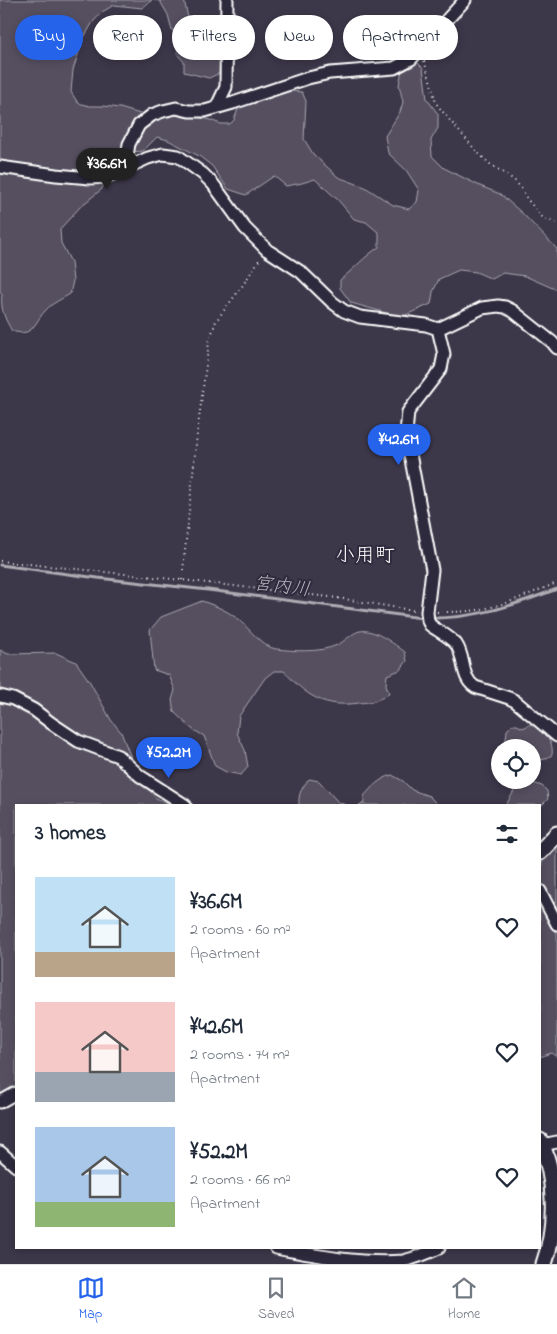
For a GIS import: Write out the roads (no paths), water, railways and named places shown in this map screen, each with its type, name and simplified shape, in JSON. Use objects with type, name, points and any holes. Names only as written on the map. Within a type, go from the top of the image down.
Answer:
[{"type":"main road","points":[[541,851],[557,834]]},
{"type":"main road","points":[[544,1264],[554,1235],[557,1211],[556,1185],[546,1143]]},
{"type":"street","points":[[216,108],[226,87],[227,0]]},
{"type":"street","points":[[118,172],[139,125],[152,115],[176,108],[189,112],[205,111],[308,78],[330,73],[394,68],[411,59],[465,0]]},
{"type":"street","points":[[0,166],[56,175],[90,178],[106,177],[148,158],[163,154],[178,156],[203,174],[213,184],[245,228],[267,250],[302,272],[332,302],[344,311],[360,317],[426,325],[438,329],[482,308],[505,307],[513,311],[557,348]]},
{"type":"street","points":[[438,329],[444,354],[441,369],[408,412],[406,421],[406,433],[432,570],[428,616],[430,625],[455,643],[461,656],[466,676],[471,684],[515,701],[557,736]]},
{"type":"street","points":[[0,696],[13,699],[34,710],[78,740],[118,756],[140,776],[183,804]]},
{"type":"street","points":[[541,893],[557,924]]},
{"type":"street","points":[[0,1102],[15,1094]]},
{"type":"street","points":[[0,1152],[15,1165]]},
{"type":"street","points":[[281,1249],[338,1261],[378,1263],[403,1261],[436,1249]]},
{"type":"waterway","name":"宮内川","points":[[0,565],[422,618],[457,617],[491,611],[557,589]]},
{"type":"district","name":"小用町","points":[[365,554]]}]
